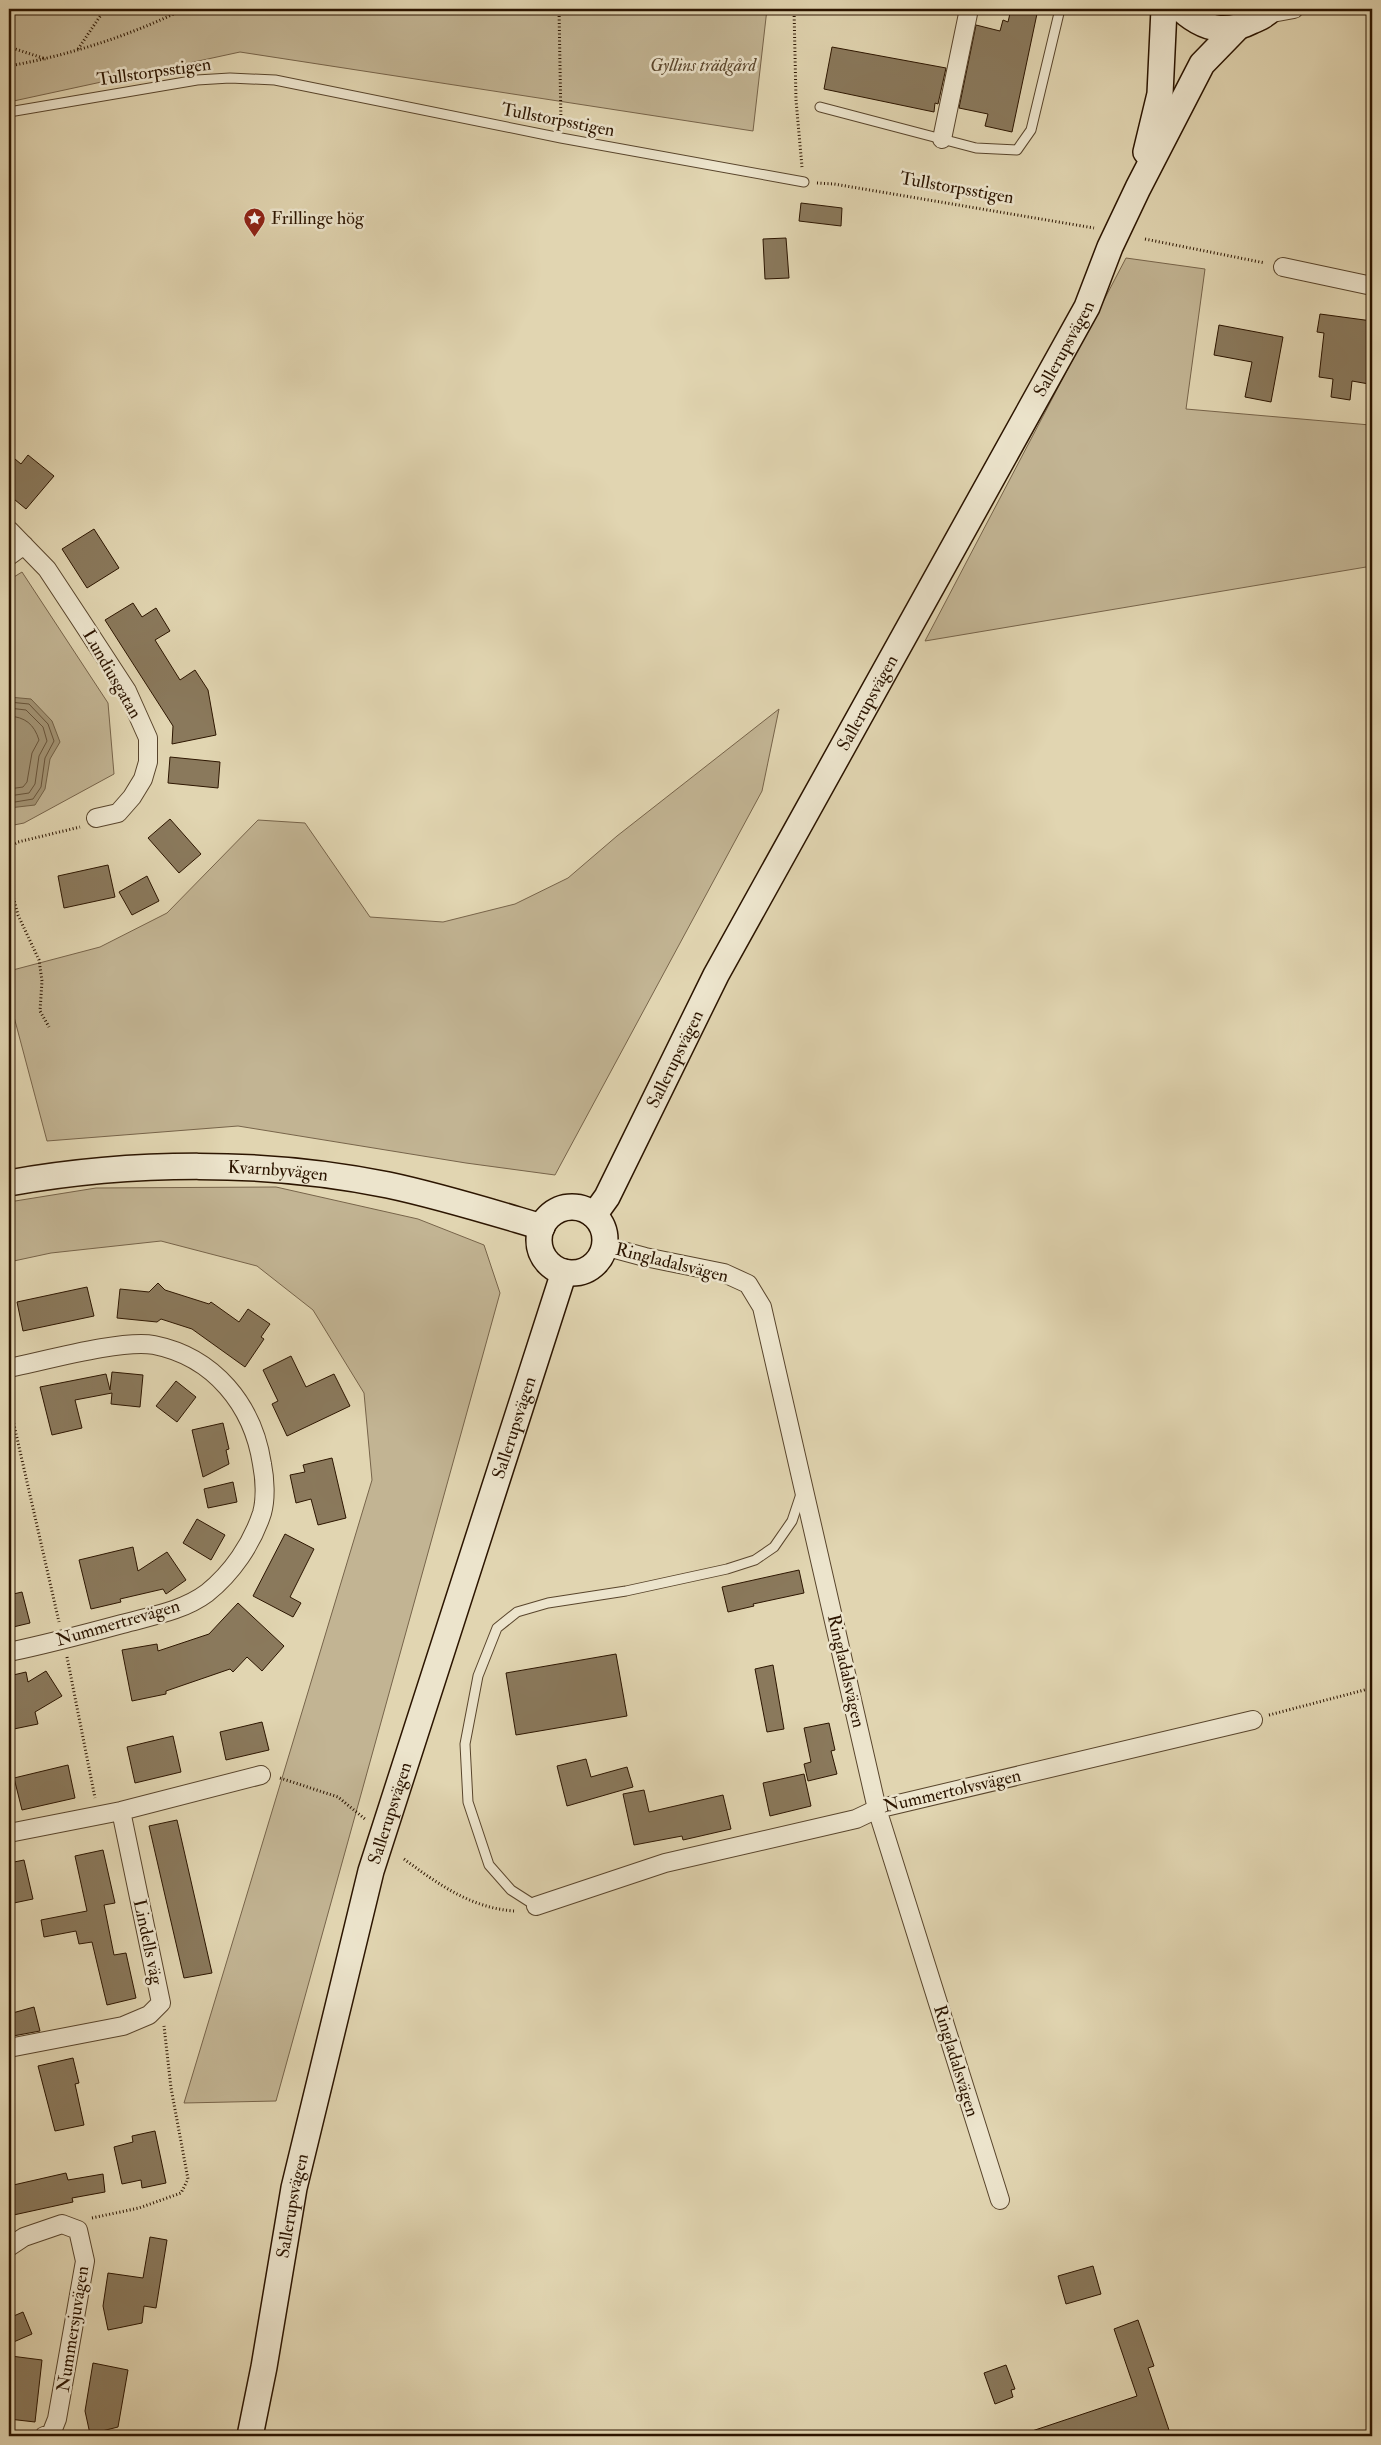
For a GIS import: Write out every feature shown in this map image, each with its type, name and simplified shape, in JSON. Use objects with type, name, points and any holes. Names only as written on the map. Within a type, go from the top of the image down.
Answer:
[{"type":"main road","name":"Sallerupsvägen","points":[[1138,188],[1160,94],[1164,9]]},
{"type":"main road","name":"Sallerupsvägen","points":[[1181,9],[1193,20],[1214,28],[1238,28]]},
{"type":"main road","name":"Sallerupsvägen","points":[[594,1215],[607,1197],[716,976],[1087,307],[1110,247],[1202,64],[1238,28],[1269,11]]},
{"type":"main road","name":"Kvarnbyvägen","points":[[9,1183],[42,1177],[140,1168],[216,1167],[304,1173],[387,1185],[459,1202],[542,1227]]},
{"type":"main road","points":[[561,1208],[582,1208],[594,1215],[603,1230],[604,1246],[598,1260],[590,1268],[580,1272],[564,1272],[548,1264],[542,1255],[539,1244],[542,1227],[552,1214],[561,1208]]},
{"type":"main road","name":"Sallerupsvägen","points":[[250,2436],[264,2367],[294,2188],[371,1871],[564,1272]]},
{"type":"main road","name":"Sallerupsvägen","points":[[258,2436],[264,2367]]},
{"type":"street","points":[[942,139],[969,9]]},
{"type":"street","points":[[1269,11],[1294,9]]},
{"type":"street","points":[[1283,267],[1372,286]]},
{"type":"street","name":"Lundiusgatan","points":[[9,530],[47,569],[127,691],[148,738],[148,762],[143,779],[132,796],[118,812],[96,818]]},
{"type":"street","points":[[9,556],[24,545]]},
{"type":"street","name":"Ringladalsvägen","points":[[604,1246],[653,1259],[724,1273],[748,1284],[762,1307],[877,1808],[1000,2200]]},
{"type":"street","name":"Nummertrevägen","points":[[9,1368],[121,1345],[152,1344],[182,1354],[207,1366],[230,1387],[247,1414],[259,1444],[264,1476],[262,1512],[250,1542],[232,1569],[206,1593],[180,1608],[63,1640],[9,1652]]},
{"type":"street","name":"Nummertolvsvägen","points":[[536,1906],[665,1863],[856,1819],[877,1808],[1253,1720]]},
{"type":"street","points":[[9,1834],[98,1814],[120,1811],[148,1802],[261,1775]]},
{"type":"street","name":"Lindells väg","points":[[9,2048],[123,2026],[149,2014],[161,2003],[120,1811]]},
{"type":"street","points":[[9,2247],[24,2237],[62,2224],[78,2230]]},
{"type":"street","name":"Nummersjuvägen","points":[[44,2436],[51,2434],[58,2419],[71,2350],[85,2261],[78,2230]]},
{"type":"lane","points":[[820,107],[976,148],[1017,150],[1031,130],[1060,9]]},
{"type":"lane","name":"Tullstorpsstigen","points":[[9,112],[197,80],[266,80],[561,138],[804,182]]},
{"type":"lane","points":[[536,1906],[511,1890],[489,1864],[468,1802],[465,1744],[478,1676],[497,1628],[517,1612],[548,1603],[626,1591],[727,1569],[755,1560],[774,1547],[792,1521],[803,1486]]},
{"type":"path","points":[[78,50],[105,9]]},
{"type":"path","points":[[9,66],[46,59],[141,30],[184,9]]},
{"type":"path","points":[[559,9],[561,138]]},
{"type":"path","points":[[794,9],[796,100],[804,182]]},
{"type":"path","points":[[9,47],[46,59]]},
{"type":"path","name":"Tullstorpsstigen","points":[[804,182],[834,184],[1102,229]]},
{"type":"path","points":[[1145,239],[1283,267]]},
{"type":"path","points":[[9,847],[18,842],[78,828],[96,818]]},
{"type":"path","points":[[9,880],[18,916],[39,960],[42,981],[40,1010],[50,1027]]},
{"type":"path","points":[[9,1403],[63,1640],[98,1814]]},
{"type":"path","points":[[1253,1720],[1372,1688]]},
{"type":"path","points":[[261,1775],[288,1780],[338,1797],[369,1823]]},
{"type":"path","points":[[404,1859],[444,1887],[472,1902],[495,1910],[519,1911],[536,1906]]},
{"type":"path","points":[[78,2230],[92,2218],[139,2208],[181,2193],[188,2179],[171,2088],[161,2003]]},
{"type":"green space","name":"Gyllins trädgård","points":[[9,9],[767,9],[753,131],[240,52],[9,102]]},
{"type":"green space","points":[[1126,258],[1205,269],[1186,409],[1370,425],[1372,415],[1372,566],[925,641]]},
{"type":"green space","points":[[22,572],[108,703],[114,774],[24,823],[9,826],[9,580]]},
{"type":"green space","points":[[779,709],[762,791],[555,1175],[466,1163],[238,1126],[47,1141],[9,998],[9,971],[100,947],[167,913],[258,820],[305,823],[370,917],[443,922],[515,904],[568,878],[617,836]]},
{"type":"green space","points":[[276,1187],[418,1219],[484,1245],[500,1293],[276,2101],[184,2103],[372,1480],[364,1393],[313,1310],[257,1266],[161,1241],[51,1253],[9,1262],[9,1202],[96,1188]]},
{"type":"water","points":[[9,697],[31,699],[52,721],[60,742],[50,759],[45,789],[35,805],[9,808]]},
{"type":"building","points":[[1011,9],[1038,9],[1012,132],[985,126],[988,114],[959,108],[976,25],[1000,31],[1003,20],[1008,22]]},
{"type":"building","points":[[832,47],[946,68],[938,104],[935,103],[934,112],[824,89]]},
{"type":"building","points":[[801,203],[842,208],[841,226],[799,221]]},
{"type":"building","points":[[786,238],[789,278],[765,279],[763,239]]},
{"type":"building","points":[[1320,314],[1372,321],[1372,357],[1369,384],[1352,381],[1350,400],[1331,397],[1333,379],[1319,377],[1324,333],[1317,332]]},
{"type":"building","points":[[1219,325],[1283,337],[1271,402],[1245,397],[1252,362],[1214,355]]},
{"type":"building","points":[[9,454],[21,464],[28,455],[54,476],[26,509],[9,495]]},
{"type":"building","points":[[94,529],[119,568],[87,588],[62,549]]},
{"type":"building","points":[[133,603],[142,617],[156,608],[170,631],[155,640],[180,680],[195,670],[208,690],[216,735],[172,744],[173,726],[105,620]]},
{"type":"building","points":[[170,757],[220,762],[218,788],[168,783]]},
{"type":"building","points":[[170,819],[201,854],[179,873],[148,838]]},
{"type":"building","points":[[108,865],[115,897],[64,908],[58,876]]},
{"type":"building","points":[[147,876],[159,901],[132,915],[119,892]]},
{"type":"building","points":[[158,1283],[165,1290],[209,1304],[211,1302],[239,1322],[248,1309],[270,1324],[261,1337],[264,1339],[245,1367],[192,1329],[161,1319],[157,1322],[117,1318],[120,1289],[149,1292]]},
{"type":"building","points":[[87,1287],[94,1316],[23,1331],[17,1302]]},
{"type":"building","points":[[291,1356],[306,1387],[334,1374],[350,1406],[287,1436],[272,1404],[278,1401],[263,1370]]},
{"type":"building","points":[[112,1372],[143,1375],[140,1407],[111,1404],[112,1393],[75,1400],[82,1428],[52,1435],[40,1387],[106,1374],[110,1390]]},
{"type":"building","points":[[176,1381],[196,1397],[177,1422],[156,1406]]},
{"type":"building","points":[[223,1423],[229,1449],[226,1450],[229,1464],[203,1477],[192,1430]]},
{"type":"building","points":[[332,1458],[346,1518],[318,1525],[311,1499],[296,1503],[290,1475],[305,1472],[303,1465]]},
{"type":"building","points":[[233,1482],[237,1502],[208,1508],[204,1489]]},
{"type":"building","points":[[197,1519],[225,1535],[211,1560],[183,1543]]},
{"type":"building","points":[[285,1534],[314,1549],[290,1597],[301,1603],[293,1617],[253,1596]]},
{"type":"building","points":[[133,1547],[138,1571],[167,1552],[186,1580],[166,1594],[163,1589],[120,1599],[121,1602],[91,1609],[79,1560]]},
{"type":"building","points":[[799,1570],[804,1593],[753,1604],[754,1606],[728,1612],[722,1587]]},
{"type":"building","points":[[22,1592],[30,1623],[9,1628],[9,1595]]},
{"type":"building","points":[[238,1603],[284,1646],[262,1671],[247,1657],[233,1672],[230,1669],[166,1691],[166,1694],[132,1701],[122,1650],[157,1644],[158,1651],[209,1634]]},
{"type":"building","points":[[616,1654],[627,1716],[516,1735],[506,1673]]},
{"type":"building","points":[[773,1665],[784,1729],[767,1732],[755,1669]]},
{"type":"building","points":[[46,1671],[62,1696],[35,1712],[38,1724],[9,1730],[9,1676],[26,1672],[28,1682]]},
{"type":"building","points":[[262,1722],[269,1750],[226,1760],[220,1732]]},
{"type":"building","points":[[829,1723],[835,1750],[831,1751],[837,1774],[808,1781],[804,1764],[811,1762],[804,1728]]},
{"type":"building","points":[[173,1736],[181,1772],[135,1783],[127,1747]]},
{"type":"building","points":[[586,1759],[591,1777],[627,1767],[633,1787],[567,1806],[557,1766]]},
{"type":"building","points":[[68,1765],[75,1798],[22,1810],[14,1778]]},
{"type":"building","points":[[804,1774],[811,1806],[770,1816],[763,1783]]},
{"type":"building","points":[[644,1790],[649,1812],[723,1795],[731,1829],[683,1840],[682,1836],[634,1845],[623,1794]]},
{"type":"building","points":[[177,1820],[212,1973],[184,1978],[149,1826]]},
{"type":"building","points":[[103,1850],[115,1903],[104,1905],[114,1955],[126,1953],[136,1998],[107,2005],[92,1942],[79,1944],[76,1931],[44,1937],[41,1920],[87,1911],[75,1856]]},
{"type":"building","points":[[24,1860],[33,1899],[9,1904],[9,1863]]},
{"type":"building","points":[[34,2007],[40,2031],[13,2036],[9,2014]]},
{"type":"building","points":[[73,2058],[79,2083],[75,2084],[84,2125],[55,2131],[38,2066]]},
{"type":"building","points":[[155,2131],[166,2183],[142,2188],[141,2180],[122,2184],[114,2147],[133,2142],[132,2136]]},
{"type":"building","points":[[66,2173],[68,2180],[103,2174],[105,2192],[72,2198],[73,2202],[9,2216],[9,2186]]},
{"type":"building","points":[[150,2237],[167,2240],[156,2308],[144,2306],[142,2323],[108,2330],[103,2306],[108,2273],[143,2278]]},
{"type":"building","points":[[1093,2266],[1101,2294],[1066,2304],[1058,2276]]},
{"type":"building","points":[[23,2312],[32,2334],[9,2344],[9,2318]]},
{"type":"building","points":[[1138,2320],[1154,2366],[1148,2368],[1171,2436],[1027,2436],[1026,2433],[1137,2396],[1114,2329]]},
{"type":"building","points":[[11,2356],[42,2360],[35,2422],[9,2419]]},
{"type":"building","points":[[93,2363],[128,2370],[118,2427],[90,2434],[85,2411]]},
{"type":"building","points":[[1006,2365],[1015,2389],[1011,2390],[1013,2397],[995,2404],[984,2373]]},
{"type":"place","name":"Frillinge hög","points":[[255,237]]}]
